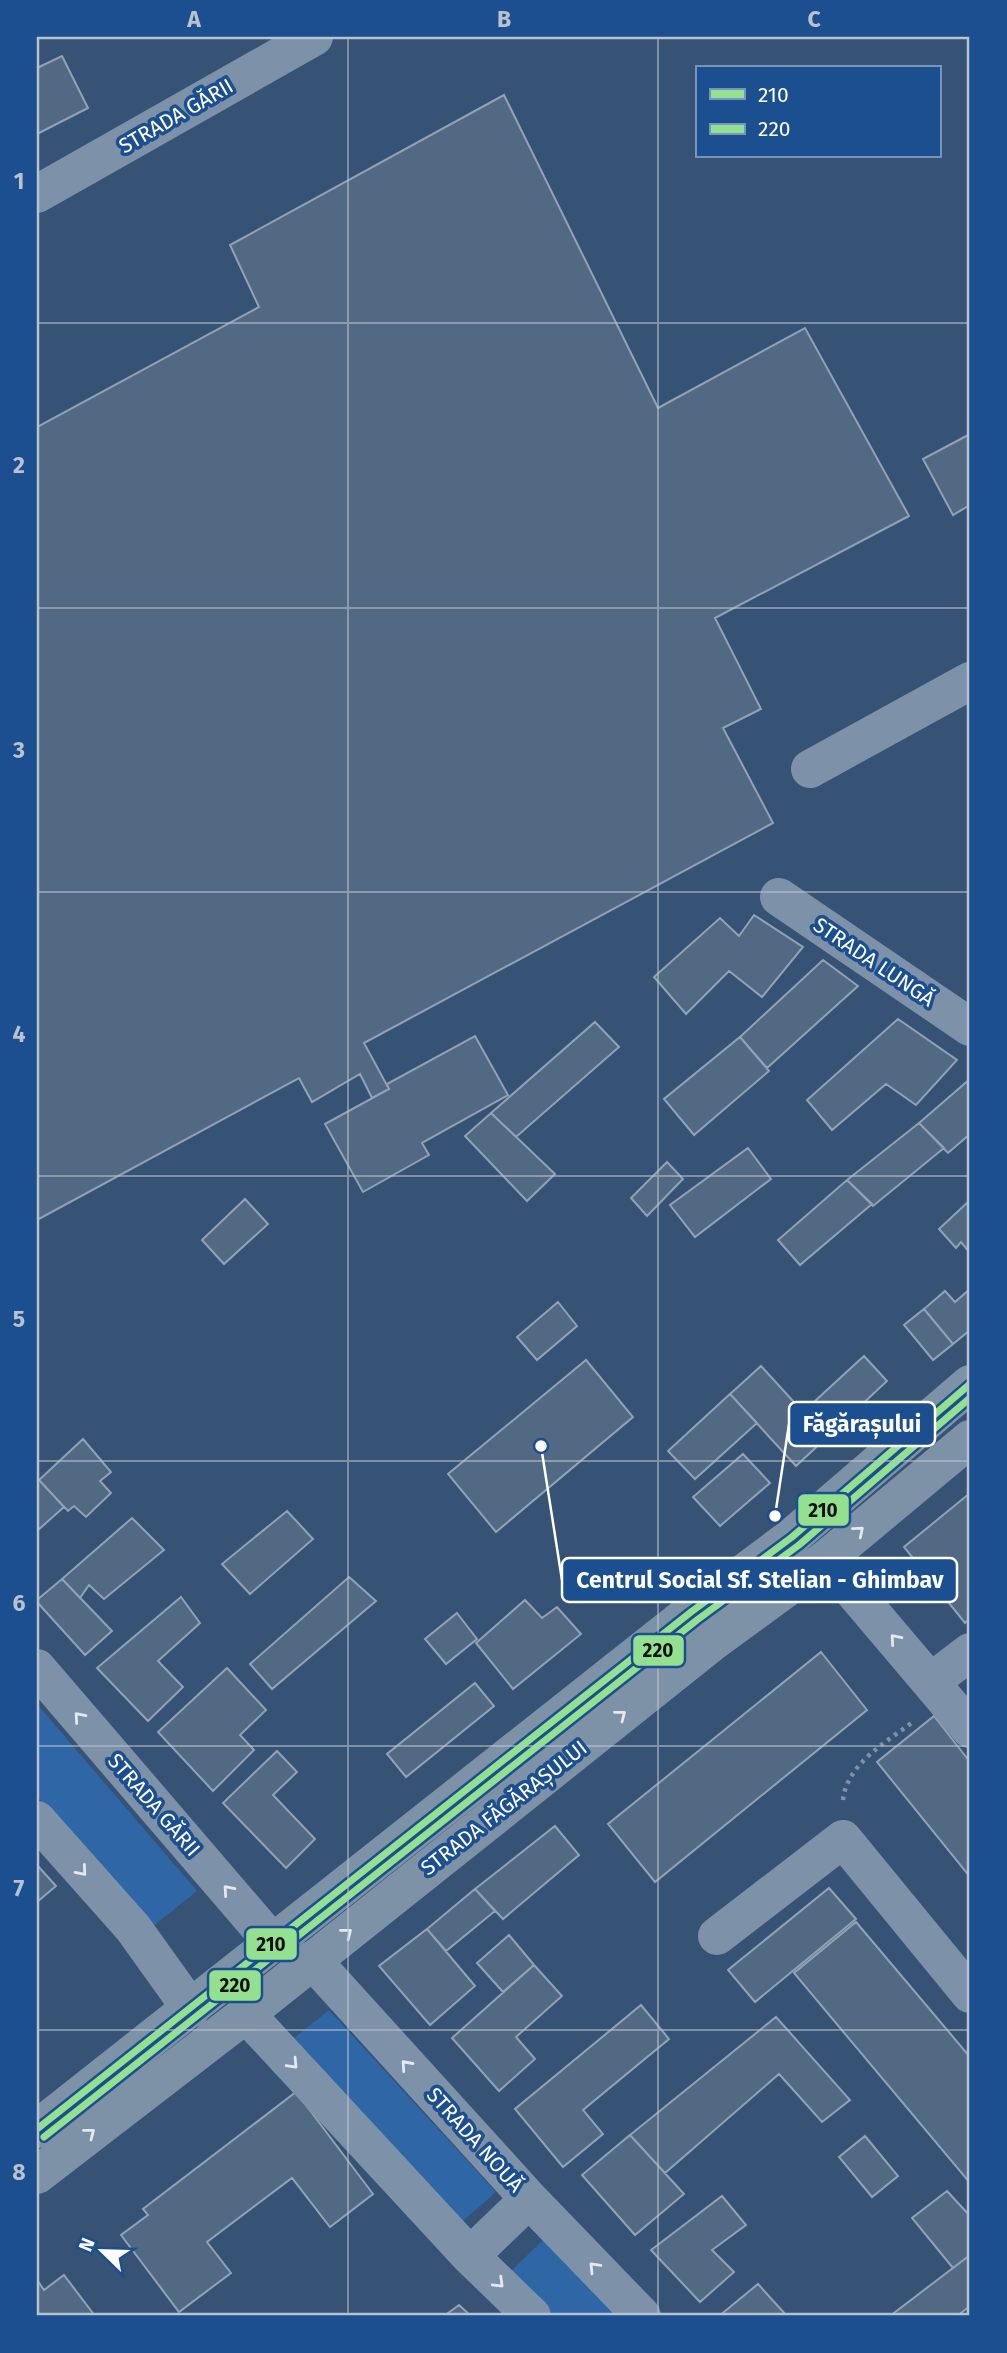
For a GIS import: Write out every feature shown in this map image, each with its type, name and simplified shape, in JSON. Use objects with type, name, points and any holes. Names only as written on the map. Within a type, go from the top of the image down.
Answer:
[{"type":"highway","name":"STRADA FĂGĂRAȘULUI","points":[[37,2129],[691,1612],[792,1537],[970,1384]]},
{"type":"highway","name":"STRADA FĂGĂRAȘULUI","points":[[37,2175],[246,2014],[714,1641],[827,1559],[970,1439]]},
{"type":"street","name":"STRADA GĂRII","points":[[37,194],[314,37]]},
{"type":"street","points":[[810,769],[970,681]]},
{"type":"street","name":"STRADA LUNGĂ","points":[[779,897],[970,1027]]},
{"type":"street","points":[[827,1559],[970,1729]]},
{"type":"street","points":[[938,1689],[970,1652]]},
{"type":"street","name":"STRADA GĂRII","points":[[37,1668],[272,1942]]},
{"type":"street","points":[[37,1820],[132,1928],[191,2009]]},
{"type":"street","points":[[717,1936],[842,1839],[970,1994]]},
{"type":"street","name":"STRADA NOUĂ","points":[[312,1960],[529,2199],[642,2316]]},
{"type":"street","points":[[246,2014],[470,2256],[532,2316]]},
{"type":"street","points":[[470,2256],[529,2199]]},
{"type":"path","points":[[842,1839],[843,1796],[849,1778],[862,1762],[938,1689]]},
{"type":"shaded area","points":[[37,1704],[197,1891],[151,1928],[37,1796]]},
{"type":"shaded area","points":[[329,2010],[496,2192],[463,2221],[293,2039]]},
{"type":"shaded area","points":[[543,2240],[618,2316],[555,2316],[510,2272]]},
{"type":"building","points":[[62,56],[88,108],[37,134],[37,68]]},
{"type":"building","points":[[504,95],[658,408],[805,328],[909,516],[715,618],[761,709],[723,728],[773,823],[364,1043],[389,1089],[372,1098],[360,1074],[312,1102],[299,1078],[37,1220],[37,427],[259,307],[230,245]]},
{"type":"building","points":[[970,434],[970,505],[953,515],[923,459]]},
{"type":"building","points":[[754,915],[803,947],[762,997],[729,971],[686,1014],[654,977],[720,918],[739,936]]},
{"type":"building","points":[[823,960],[858,986],[767,1068],[740,1037]]},
{"type":"building","points":[[898,1019],[957,1060],[916,1105],[886,1084],[832,1130],[807,1100]]},
{"type":"building","points":[[595,1022],[619,1047],[516,1137],[491,1113]]},
{"type":"building","points":[[475,1036],[508,1095],[422,1143],[429,1155],[363,1192],[325,1124],[389,1089],[387,1084]]},
{"type":"building","points":[[740,1037],[769,1071],[694,1135],[664,1099]]},
{"type":"building","points":[[970,1079],[970,1134],[948,1153],[919,1123]]},
{"type":"building","points":[[491,1113],[555,1174],[527,1201],[465,1136]]},
{"type":"building","points":[[919,1123],[944,1148],[873,1206],[847,1180]]},
{"type":"building","points":[[748,1148],[771,1179],[695,1237],[670,1205]]},
{"type":"building","points":[[667,1162],[683,1179],[647,1216],[631,1198]]},
{"type":"building","points":[[847,1180],[872,1204],[800,1265],[778,1240]]},
{"type":"building","points":[[245,1199],[268,1224],[224,1264],[202,1240]]},
{"type":"building","points":[[970,1200],[970,1253],[961,1242],[956,1248],[939,1229]]},
{"type":"building","points":[[970,1289],[970,1330],[953,1344],[924,1309],[945,1291],[955,1302]]},
{"type":"building","points":[[558,1302],[577,1326],[537,1360],[517,1337]]},
{"type":"building","points":[[924,1309],[953,1344],[933,1360],[904,1325]]},
{"type":"building","points":[[864,1356],[887,1381],[796,1466],[730,1394],[761,1366],[803,1412]]},
{"type":"building","points":[[586,1360],[633,1417],[496,1532],[448,1474]]},
{"type":"building","points":[[730,1394],[757,1423],[695,1479],[668,1451]]},
{"type":"building","points":[[83,1439],[111,1472],[100,1481],[111,1493],[86,1517],[74,1506],[68,1511],[39,1480]]},
{"type":"building","points":[[743,1454],[770,1483],[720,1526],[693,1497]]},
{"type":"building","points":[[39,1480],[64,1507],[37,1531],[37,1482]]},
{"type":"building","points":[[970,1493],[970,1618],[965,1623],[904,1547]]},
{"type":"building","points":[[287,1511],[313,1539],[250,1594],[222,1564]]},
{"type":"building","points":[[132,1518],[164,1550],[104,1599],[89,1585],[80,1598],[62,1579]]},
{"type":"building","points":[[349,1577],[376,1601],[272,1689],[250,1664]]},
{"type":"building","points":[[62,1579],[112,1631],[85,1655],[37,1602]]},
{"type":"building","points":[[181,1597],[200,1623],[158,1661],[183,1687],[148,1721],[97,1668]]},
{"type":"building","points":[[525,1600],[542,1618],[557,1607],[581,1634],[513,1689],[476,1643]]},
{"type":"building","points":[[457,1613],[477,1639],[446,1664],[425,1639]]},
{"type":"building","points":[[821,1652],[867,1710],[655,1882],[608,1824]]},
{"type":"building","points":[[227,1668],[266,1710],[240,1735],[254,1750],[213,1791],[158,1732]]},
{"type":"building","points":[[475,1683],[494,1706],[406,1777],[387,1754]]},
{"type":"building","points":[[934,1716],[970,1762],[970,1877],[877,1762]]},
{"type":"building","points":[[277,1751],[297,1772],[273,1795],[315,1839],[286,1868],[223,1803]]},
{"type":"building","points":[[555,1826],[579,1855],[503,1919],[475,1889]]},
{"type":"building","points":[[37,1865],[56,1886],[37,1902]]},
{"type":"building","points":[[829,1888],[856,1919],[755,2002],[728,1970]]},
{"type":"building","points":[[475,1889],[495,1911],[446,1951],[427,1929]]},
{"type":"building","points":[[856,1922],[970,2057],[970,2183],[794,1973]]},
{"type":"building","points":[[427,1929],[475,1986],[430,2025],[379,1966]]},
{"type":"building","points":[[509,1935],[534,1965],[503,1992],[477,1963]]},
{"type":"building","points":[[534,1965],[562,1996],[516,2037],[535,2059],[499,2091],[452,2038]]},
{"type":"building","points":[[641,2005],[669,2039],[583,2110],[603,2134],[563,2167],[515,2109]]},
{"type":"building","points":[[776,2017],[850,2100],[822,2122],[779,2074],[665,2173],[630,2135]]},
{"type":"building","points":[[296,2092],[373,2194],[330,2227],[292,2178],[207,2242],[231,2273],[179,2312],[121,2235],[148,2215],[143,2209]]},
{"type":"building","points":[[630,2135],[684,2194],[635,2235],[582,2175]]},
{"type":"building","points":[[865,2136],[898,2176],[872,2197],[839,2157]]},
{"type":"building","points":[[947,2191],[970,2216],[970,2255],[953,2268],[912,2218]]},
{"type":"building","points":[[722,2196],[746,2225],[712,2250],[734,2272],[700,2302],[651,2250]]},
{"type":"building","points":[[970,2255],[970,2306],[957,2316],[890,2316]]},
{"type":"building","points":[[64,2275],[95,2316],[37,2316],[37,2280],[44,2290]]},
{"type":"building","points":[[758,2284],[787,2316],[719,2316]]},
{"type":"building","points":[[459,2305],[471,2316],[444,2316]]},
{"type":"transit line","name":"210","points":[[37,2129],[691,1612],[792,1537],[970,1384]]},
{"type":"transit line","name":"220","points":[[44,2137],[697,1620],[799,1545],[970,1398]]},
{"type":"place","name":"Centrul Social Sf. Stelian - Ghimbav","points":[[541,1446]]},
{"type":"place","name":"Făgărașului","points":[[775,1516]]}]
